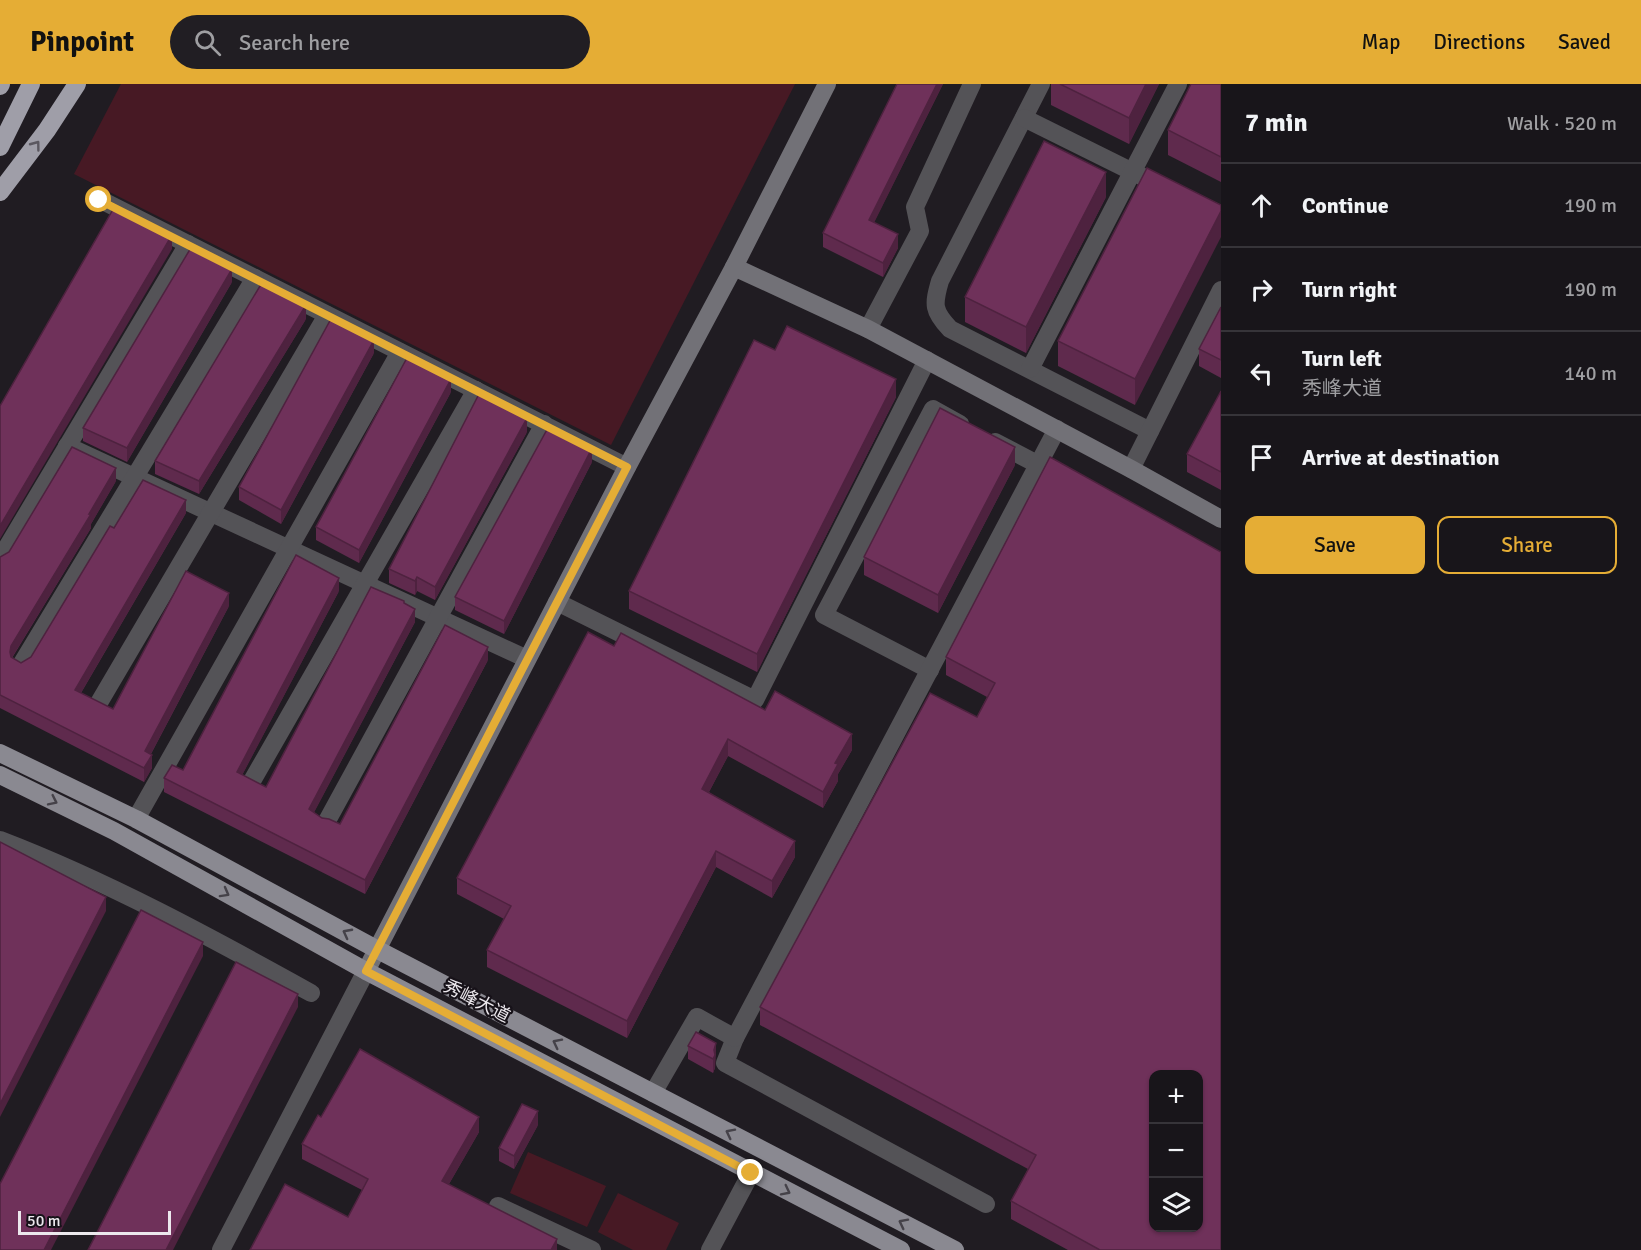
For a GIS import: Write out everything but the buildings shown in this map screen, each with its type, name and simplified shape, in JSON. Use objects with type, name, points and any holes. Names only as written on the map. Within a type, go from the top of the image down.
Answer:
[{"type":"highway","points":[[0,147],[31,84]]},
{"type":"highway","points":[[0,192],[47,130],[77,84]]},
{"type":"main road","name":"秀峰大道","points":[[0,753],[136,819],[378,950],[955,1250]]},
{"type":"main road","name":"秀峰大道","points":[[0,775],[114,831],[366,971],[901,1250]]},
{"type":"street","points":[[221,1250],[627,467],[734,267],[826,84]]},
{"type":"street","points":[[868,329],[920,231],[915,207],[972,84]]},
{"type":"street","points":[[1041,84],[940,281],[934,301],[938,316],[950,329],[1150,431]]},
{"type":"street","points":[[1030,369],[1178,84]]},
{"type":"street","points":[[1024,118],[1162,186]]},
{"type":"street","points":[[99,200],[627,467]]},
{"type":"street","points":[[0,559],[188,244]]},
{"type":"street","points":[[734,267],[868,329],[1221,519]]},
{"type":"street","points":[[21,665],[255,278]]},
{"type":"street","points":[[1131,469],[1221,290]]},
{"type":"street","points":[[100,701],[327,315]]},
{"type":"street","points":[[136,819],[400,352]]},
{"type":"street","points":[[557,602],[755,700],[927,360]]},
{"type":"street","points":[[252,781],[476,390]]},
{"type":"street","points":[[930,670],[824,615],[933,410],[1039,465]]},
{"type":"street","points":[[327,821],[544,424]]},
{"type":"street","points":[[986,1204],[725,1063],[735,1038],[1057,429]]},
{"type":"street","points":[[67,446],[527,659]]},
{"type":"street","points":[[0,840],[37,854],[134,900],[225,945],[310,993]]},
{"type":"street","points":[[654,1093],[697,1017],[735,1038]]},
{"type":"street","points":[[710,1250],[751,1173]]},
{"type":"street","points":[[498,1206],[587,1249]]},
{"type":"shaded area","points":[[121,84],[795,84],[611,445],[74,174]]},
{"type":"shaded area","points":[[528,1152],[606,1186],[587,1227],[510,1193]]},
{"type":"shaded area","points":[[618,1193],[679,1223],[666,1250],[633,1250],[598,1232]]},
{"type":"route","points":[[99,200],[627,467],[366,971],[751,1173]]}]
